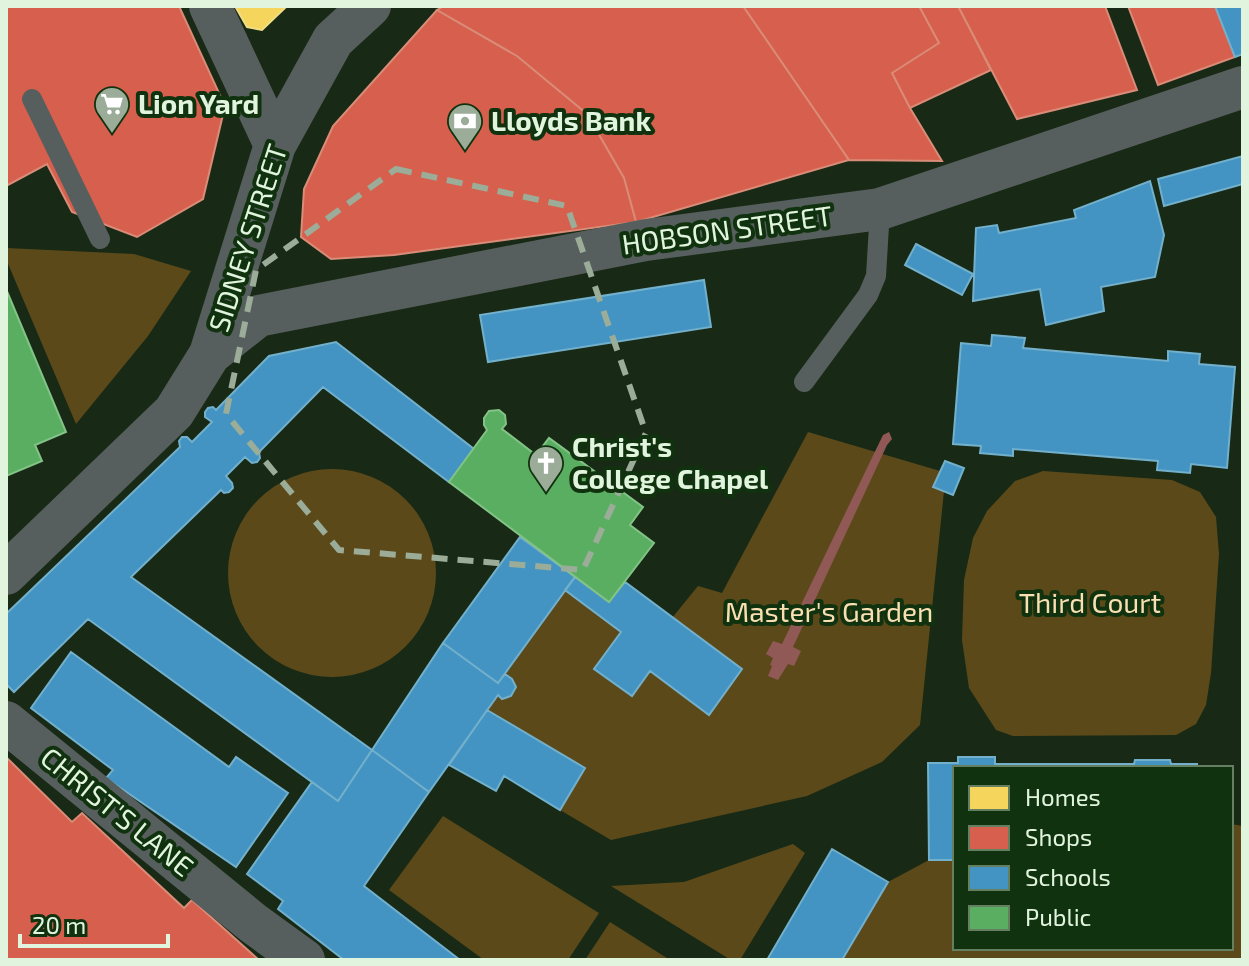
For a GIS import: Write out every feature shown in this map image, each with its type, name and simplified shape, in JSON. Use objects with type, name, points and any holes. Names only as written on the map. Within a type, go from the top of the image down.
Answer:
[{"type":"street","points":[[210,6],[275,145]]},
{"type":"street","name":"SIDNEY STREET","points":[[210,354],[275,145],[333,40],[370,6]]},
{"type":"street","name":"HOBSON STREET","points":[[210,354],[258,316],[646,240],[880,209],[1243,87]]},
{"type":"street","points":[[6,574],[174,412],[210,354]]},
{"type":"street","name":"CHRIST'S LANE","points":[[6,722],[253,923],[304,960]]},
{"type":"lane","points":[[32,99],[100,239]]},
{"type":"lane","points":[[804,382],[868,295],[876,276],[880,209]]},
{"type":"highlighted area","points":[[396,169],[567,206],[646,433],[583,570],[339,550],[226,414],[256,270]]},
{"type":"green space","points":[[6,248],[134,254],[191,271],[148,336],[76,424],[6,259]]},
{"type":"green space","name":"Master's Garden","points":[[808,432],[940,471],[934,487],[944,491],[920,725],[882,762],[807,796],[611,840],[560,810],[585,768],[487,710],[498,695],[502,698],[512,679],[505,674],[565,590],[621,632],[594,670],[631,696],[650,671],[709,715],[742,669],[672,618],[698,586],[722,593]]},
{"type":"green space","points":[[332,469],[372,477],[405,500],[428,533],[436,573],[428,613],[405,646],[372,669],[332,677],[292,669],[259,646],[236,613],[228,573],[236,533],[259,500],[292,477]]},
{"type":"green space","name":"Third Court","points":[[1043,471],[1172,480],[1200,492],[1216,517],[1219,554],[1211,673],[1206,705],[1196,724],[1176,735],[1013,736],[996,730],[969,688],[962,640],[964,580],[973,538],[987,511],[1015,481]]},
{"type":"green space","points":[[443,816],[599,913],[568,960],[484,960],[389,890]]},
{"type":"green space","points":[[1233,824],[1243,826],[1243,960],[842,960],[888,882],[929,860],[953,860],[953,950],[1233,950]]},
{"type":"green space","points":[[793,844],[805,853],[740,960],[731,960],[611,886],[684,882]]},
{"type":"green space","points":[[610,922],[670,960],[585,960]]},
{"type":"shaded area","points":[[889,432],[892,439],[793,647],[801,651],[794,666],[788,664],[778,680],[768,676],[773,658],[766,654],[773,641],[782,644],[883,435]]},
{"type":"building: Homes","points":[[235,6],[287,6],[262,30],[247,27]]},
{"type":"building: Shops","name":"Lion Yard","points":[[6,6],[179,6],[225,106],[203,199],[137,237],[72,212],[47,164],[6,186]]},
{"type":"building: Shops","points":[[444,6],[743,6],[849,160],[636,222],[624,178],[587,114],[517,56],[437,10]]},
{"type":"building: Shops","points":[[743,6],[919,6],[939,43],[892,73],[942,161],[849,160]]},
{"type":"building: Shops","points":[[919,6],[958,6],[991,70],[910,108],[892,73],[939,43]]},
{"type":"building: Shops","points":[[958,6],[1105,6],[1137,90],[1017,119]]},
{"type":"building: Shops","points":[[1128,6],[1215,6],[1235,57],[1158,85]]},
{"type":"building: Shops","name":"Lloyds Bank","points":[[437,10],[517,56],[587,114],[624,178],[636,222],[394,255],[331,259],[301,237],[304,189],[333,126]]},
{"type":"building: Shops","points":[[6,757],[72,822],[82,813],[184,908],[192,900],[259,960],[6,960]]},
{"type":"building: Schools","points":[[1215,6],[1243,6],[1243,54],[1235,57]]},
{"type":"building: Schools","points":[[1243,156],[1243,184],[1164,206],[1158,179]]},
{"type":"building: Schools","points":[[1150,181],[1164,235],[1155,277],[1101,287],[1104,311],[1046,325],[1040,289],[973,301],[976,228],[997,225],[999,233],[1076,218],[1074,210]]},
{"type":"building: Schools","points":[[916,244],[973,274],[962,295],[905,265]]},
{"type":"building: Schools","points":[[704,280],[711,327],[488,362],[480,315]]},
{"type":"building: Schools","points":[[992,335],[1025,338],[1023,348],[1168,361],[1168,351],[1200,354],[1199,364],[1235,367],[1227,468],[1191,464],[1190,473],[1157,470],[1158,461],[1013,449],[1013,456],[980,453],[981,446],[953,444],[961,343],[991,346]]},
{"type":"building: Schools","points":[[336,342],[474,449],[449,482],[323,387],[259,452],[257,462],[252,463],[245,457],[226,476],[233,488],[229,492],[221,490],[131,577],[372,750],[338,801],[88,619],[14,692],[6,684],[6,614],[180,447],[182,437],[192,442],[212,422],[205,417],[208,408],[216,410],[269,356]]},
{"type":"building: Schools","points":[[945,461],[964,468],[953,495],[933,487]]},
{"type":"building: Schools","points":[[520,537],[575,577],[498,683],[443,643]]},
{"type":"building: Schools","points":[[575,577],[609,602],[625,582],[742,669],[709,715],[650,671],[632,696],[594,669],[621,632],[565,590]]},
{"type":"building: Schools","points":[[443,643],[498,683],[505,674],[516,687],[511,696],[502,699],[498,695],[429,792],[372,750]]},
{"type":"building: Schools","points":[[71,652],[229,767],[236,757],[288,793],[236,867],[106,778],[113,770],[31,708]]},
{"type":"building: Schools","points":[[487,710],[585,768],[560,810],[504,776],[496,791],[449,765]]},
{"type":"building: Schools","points":[[372,750],[429,792],[364,886],[460,960],[344,960],[278,909],[283,901],[247,874],[312,782],[338,801]]},
{"type":"building: Schools","points":[[958,757],[995,757],[995,764],[1134,764],[1135,760],[1170,760],[1171,764],[1197,766],[953,766],[953,860],[929,860],[928,763],[958,763]]},
{"type":"building: Schools","points":[[832,849],[888,882],[842,960],[767,960]]},
{"type":"building: Public","points":[[6,289],[66,432],[35,445],[42,461],[6,476]]},
{"type":"building: Public","name":"Christ's College Chapel","points":[[499,410],[505,415],[506,424],[502,429],[536,455],[549,438],[643,507],[630,525],[654,543],[609,602],[449,482],[487,430],[484,418],[489,411]]},
{"type":"place","name":"Lion Yard","points":[[112,135]]},
{"type":"place","name":"Lloyds Bank","points":[[465,152]]},
{"type":"place","name":"Christ's College Chapel","points":[[546,494]]}]
